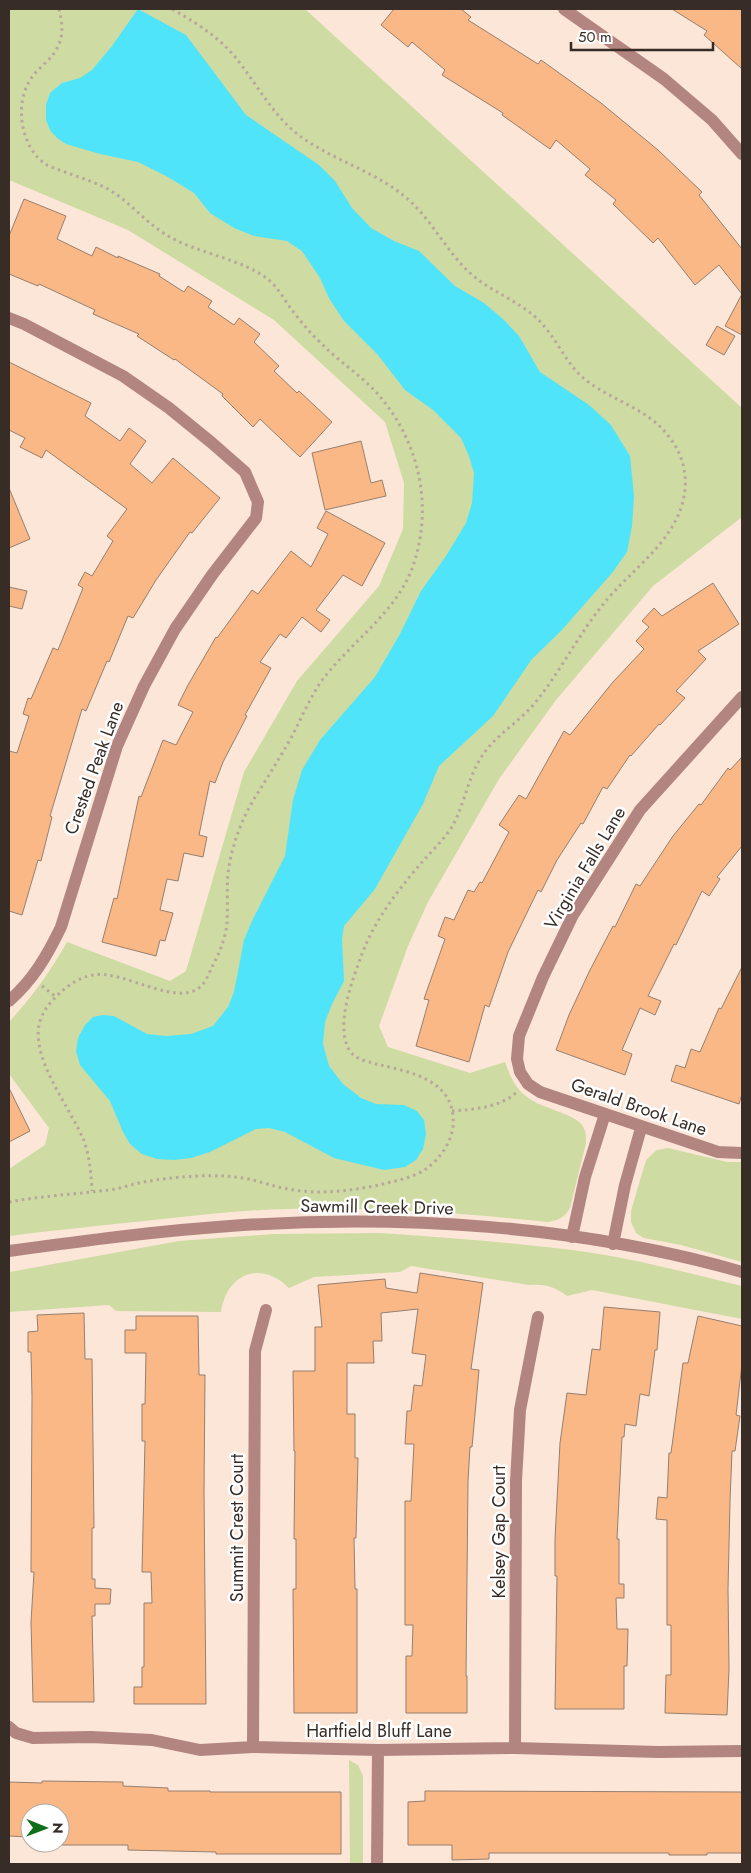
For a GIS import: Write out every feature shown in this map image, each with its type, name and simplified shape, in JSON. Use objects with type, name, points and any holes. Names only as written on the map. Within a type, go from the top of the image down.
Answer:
[{"type":"street","points":[[564,9],[664,80],[712,120],[742,154]]},
{"type":"street","name":"Crested Peak Lane","points":[[9,318],[123,376],[169,408],[212,442],[245,472],[258,502],[256,518],[212,575],[175,629],[144,686],[117,746],[61,927],[48,955],[32,978],[9,1001]]},
{"type":"street","name":"Virginia Falls Lane","points":[[528,1084],[520,1072],[517,1059],[519,1036],[573,915],[640,810],[742,698]]},
{"type":"street","name":"Gerald Brook Lane","points":[[528,1084],[540,1092],[641,1128],[718,1152],[742,1153]]},
{"type":"street","points":[[572,1237],[585,1177],[604,1114]]},
{"type":"street","points":[[613,1244],[625,1184],[641,1128]]},
{"type":"street","name":"Sawmill Creek Drive","points":[[9,1251],[120,1236],[230,1226],[339,1221],[456,1224],[572,1237],[696,1259],[742,1272]]},
{"type":"street","name":"Summit Crest Court","points":[[253,1748],[255,1351],[266,1310]]},
{"type":"street","name":"Kelsey Gap Court","points":[[515,1748],[516,1481],[519,1419],[538,1317]]},
{"type":"street","name":"Hartfield Bluff Lane","points":[[13,1730],[33,1738],[91,1737],[152,1740],[200,1750],[253,1748],[378,1750],[515,1748],[659,1752],[742,1751]]},
{"type":"street","points":[[377,1864],[378,1750]]},
{"type":"path","points":[[59,9],[62,24]]},
{"type":"path","points":[[9,1202],[47,1195],[113,1190],[136,1183],[170,1177],[222,1175],[243,1178],[284,1189],[336,1191],[384,1184],[412,1176],[426,1169],[436,1160],[450,1139],[453,1128],[452,1111],[447,1098],[429,1080],[413,1073],[366,1061],[354,1056],[348,1048],[344,1032],[345,1014],[360,960],[369,936],[382,914],[408,878],[448,832],[456,818],[473,772],[483,756],[495,739],[529,711],[541,696],[585,627],[605,602],[660,544],[674,523],[685,492],[684,464],[670,438],[658,424],[639,409],[583,379],[544,326],[529,311],[485,285],[468,272],[411,202],[392,186],[318,148],[296,133],[273,110],[232,53],[216,38],[172,9]]},
{"type":"path","points":[[452,1111],[485,1108],[495,1105],[512,1097],[528,1084]]},
{"type":"green space","points":[[9,9],[305,9],[742,408],[742,517],[653,586],[556,700],[499,779],[428,902],[408,946],[379,1026],[388,1047],[470,1073],[505,1062],[513,1081],[527,1097],[571,1117],[582,1125],[585,1131],[586,1143],[570,1208],[566,1214],[558,1219],[548,1222],[418,1211],[288,1209],[216,1214],[9,1236],[9,1169],[45,1145],[49,1128],[9,1074],[9,1022],[40,984],[67,942],[170,981],[186,971],[244,772],[297,681],[379,586],[403,529],[404,483],[385,422],[274,320],[128,230],[9,180]]},
{"type":"green space","points":[[668,1148],[727,1162],[742,1162],[742,1262],[681,1245],[644,1238],[636,1233],[631,1222],[631,1211],[646,1160],[657,1150]]},
{"type":"green space","points":[[380,1233],[566,1249],[612,1256],[687,1272],[742,1286],[742,1319],[592,1290],[567,1296],[545,1285],[529,1285],[411,1266],[400,1272],[314,1277],[289,1288],[278,1279],[267,1274],[247,1275],[230,1288],[224,1299],[221,1312],[116,1311],[109,1305],[9,1312],[10,1272],[179,1241],[274,1234]]},
{"type":"green space","points":[[349,1760],[358,1765],[363,1776],[363,1864],[350,1864]]},
{"type":"water","points":[[138,9],[186,35],[246,115],[319,165],[335,181],[352,208],[371,228],[394,241],[419,251],[455,286],[484,303],[503,319],[519,336],[540,372],[589,405],[611,425],[630,456],[634,496],[632,526],[627,552],[612,573],[561,631],[532,659],[493,716],[439,766],[423,804],[375,889],[344,926],[342,939],[344,981],[325,1022],[323,1044],[329,1066],[343,1084],[361,1098],[376,1104],[404,1105],[417,1111],[424,1120],[426,1134],[423,1149],[416,1160],[405,1167],[384,1170],[334,1158],[285,1132],[269,1128],[256,1129],[210,1152],[191,1158],[157,1159],[142,1154],[130,1144],[110,1101],[80,1065],[76,1051],[78,1038],[85,1025],[93,1017],[103,1015],[114,1016],[147,1034],[166,1036],[191,1034],[213,1026],[228,1007],[234,992],[244,940],[285,856],[293,800],[302,770],[320,740],[375,677],[400,634],[421,591],[446,556],[466,523],[472,503],[474,473],[461,438],[433,410],[405,390],[378,355],[344,321],[329,298],[320,278],[302,251],[287,241],[254,236],[234,228],[210,213],[194,193],[138,162],[66,144],[50,130],[46,120],[46,105],[50,93],[62,83],[80,78],[92,70],[112,46]]},
{"type":"building","points":[[394,9],[461,9],[471,17],[468,20],[538,64],[541,60],[601,103],[658,150],[702,192],[699,195],[742,249],[742,294],[719,265],[695,285],[658,238],[653,243],[613,204],[616,200],[585,175],[590,169],[556,140],[550,149],[502,115],[503,113],[442,75],[445,70],[412,42],[408,47],[381,25]]},
{"type":"building","points":[[672,9],[742,9],[742,69],[704,35],[707,31]]},
{"type":"building","points":[[24,199],[66,216],[57,239],[92,256],[96,247],[118,258],[118,256],[160,274],[159,276],[184,292],[188,286],[212,301],[208,307],[234,325],[239,318],[260,334],[254,342],[279,366],[274,371],[332,422],[300,457],[260,419],[253,427],[222,396],[223,394],[175,359],[137,336],[139,334],[93,314],[95,310],[39,284],[38,286],[9,274],[9,236]]},
{"type":"building","points":[[742,294],[742,335],[725,326]]},
{"type":"building","points":[[717,326],[735,336],[724,355],[706,345]]},
{"type":"building","points":[[9,362],[91,403],[85,416],[120,441],[129,428],[146,441],[130,464],[152,483],[173,458],[220,498],[192,533],[190,532],[156,580],[133,618],[128,616],[86,711],[82,709],[50,816],[52,817],[41,861],[38,860],[22,915],[9,911],[9,751],[17,753],[29,716],[23,714],[28,698],[31,699],[53,648],[58,650],[83,588],[78,585],[85,572],[92,576],[113,541],[107,536],[127,509],[46,450],[42,458],[20,447],[25,438],[9,430]]},
{"type":"building","points":[[361,441],[371,483],[382,480],[386,496],[325,510],[312,453]]},
{"type":"building","points":[[9,488],[30,539],[9,548]]},
{"type":"building","points":[[326,511],[385,543],[362,586],[343,575],[316,610],[330,620],[321,632],[302,617],[286,638],[280,634],[260,662],[271,668],[245,715],[247,716],[223,762],[215,783],[210,781],[199,835],[207,837],[203,857],[184,853],[178,881],[167,879],[160,910],[173,913],[165,941],[160,940],[156,956],[102,942],[114,898],[117,899],[139,796],[141,797],[163,740],[176,745],[193,712],[178,705],[188,685],[216,637],[252,590],[258,594],[291,551],[311,567],[328,534],[317,528]]},
{"type":"building","points":[[713,583],[739,624],[698,651],[706,659],[676,691],[685,698],[630,755],[607,789],[603,787],[583,824],[581,823],[557,860],[541,892],[538,890],[508,952],[489,1007],[485,1005],[469,1062],[416,1046],[429,1000],[424,999],[445,939],[438,936],[445,917],[454,920],[468,890],[474,892],[480,882],[482,883],[509,832],[499,825],[519,795],[526,799],[564,731],[570,735],[613,682],[644,649],[636,641],[649,627],[642,621],[654,608],[662,616]]},
{"type":"building","points":[[9,587],[27,591],[22,609],[9,606]]},
{"type":"building","points":[[742,757],[742,846],[717,877],[720,879],[709,896],[702,891],[676,945],[674,944],[648,996],[661,1001],[655,1015],[640,1008],[622,1050],[632,1054],[625,1075],[556,1050],[569,1015],[590,970],[613,926],[615,927],[636,884],[640,886],[673,836],[699,804],[701,805],[728,768],[730,770]]},
{"type":"building","points":[[742,967],[742,1094],[739,1104],[671,1081],[676,1065],[685,1068],[691,1049],[700,1052],[719,1008],[721,1009]]},
{"type":"building","points":[[9,1088],[30,1131],[9,1142]]},
{"type":"building","points":[[420,1273],[483,1283],[471,1369],[479,1370],[468,1481],[467,1713],[406,1713],[406,1656],[412,1656],[413,1625],[405,1625],[405,1501],[411,1501],[414,1444],[405,1444],[407,1411],[411,1411],[414,1385],[422,1386],[426,1355],[412,1353],[418,1309],[381,1313],[382,1341],[373,1341],[374,1363],[347,1363],[347,1414],[355,1414],[355,1458],[358,1458],[356,1538],[354,1538],[355,1589],[357,1589],[357,1713],[294,1713],[293,1589],[296,1589],[296,1539],[294,1539],[295,1451],[293,1371],[315,1371],[315,1327],[322,1327],[318,1285],[385,1279],[386,1288],[417,1293]]},
{"type":"building","points":[[604,1307],[660,1312],[657,1350],[655,1350],[649,1396],[640,1394],[636,1426],[625,1424],[624,1437],[622,1437],[617,1539],[619,1539],[619,1584],[624,1584],[624,1598],[616,1598],[617,1629],[628,1629],[627,1666],[624,1666],[624,1709],[555,1709],[557,1576],[555,1576],[555,1539],[560,1443],[567,1393],[586,1395],[592,1349],[600,1350]]},
{"type":"building","points":[[84,1313],[85,1359],[92,1359],[94,1528],[92,1528],[92,1579],[95,1579],[95,1588],[111,1589],[110,1604],[95,1604],[95,1616],[92,1616],[94,1702],[33,1702],[31,1622],[34,1572],[31,1572],[32,1396],[31,1352],[28,1352],[28,1332],[38,1331],[37,1315]]},
{"type":"building","points":[[136,1316],[198,1316],[199,1375],[205,1375],[206,1704],[134,1704],[134,1687],[142,1687],[142,1667],[144,1667],[144,1603],[152,1603],[151,1572],[142,1572],[145,1441],[142,1441],[142,1404],[145,1404],[146,1353],[125,1353],[125,1330],[136,1330]]},
{"type":"building","points":[[698,1316],[742,1326],[742,1364],[736,1415],[740,1416],[735,1451],[732,1451],[730,1501],[727,1715],[665,1713],[666,1675],[671,1675],[671,1625],[667,1625],[667,1520],[656,1519],[658,1497],[667,1498],[669,1453],[671,1453],[683,1363],[688,1363]]},
{"type":"building","points":[[42,1781],[123,1782],[123,1786],[168,1788],[168,1791],[341,1792],[341,1854],[216,1854],[216,1852],[128,1850],[128,1845],[70,1845],[70,1803],[20,1803],[20,1837],[9,1836],[9,1782],[42,1783]]},
{"type":"building","points":[[425,1791],[742,1792],[742,1853],[669,1855],[669,1853],[489,1853],[489,1859],[452,1860],[452,1845],[408,1845],[408,1802],[425,1801]]}]
